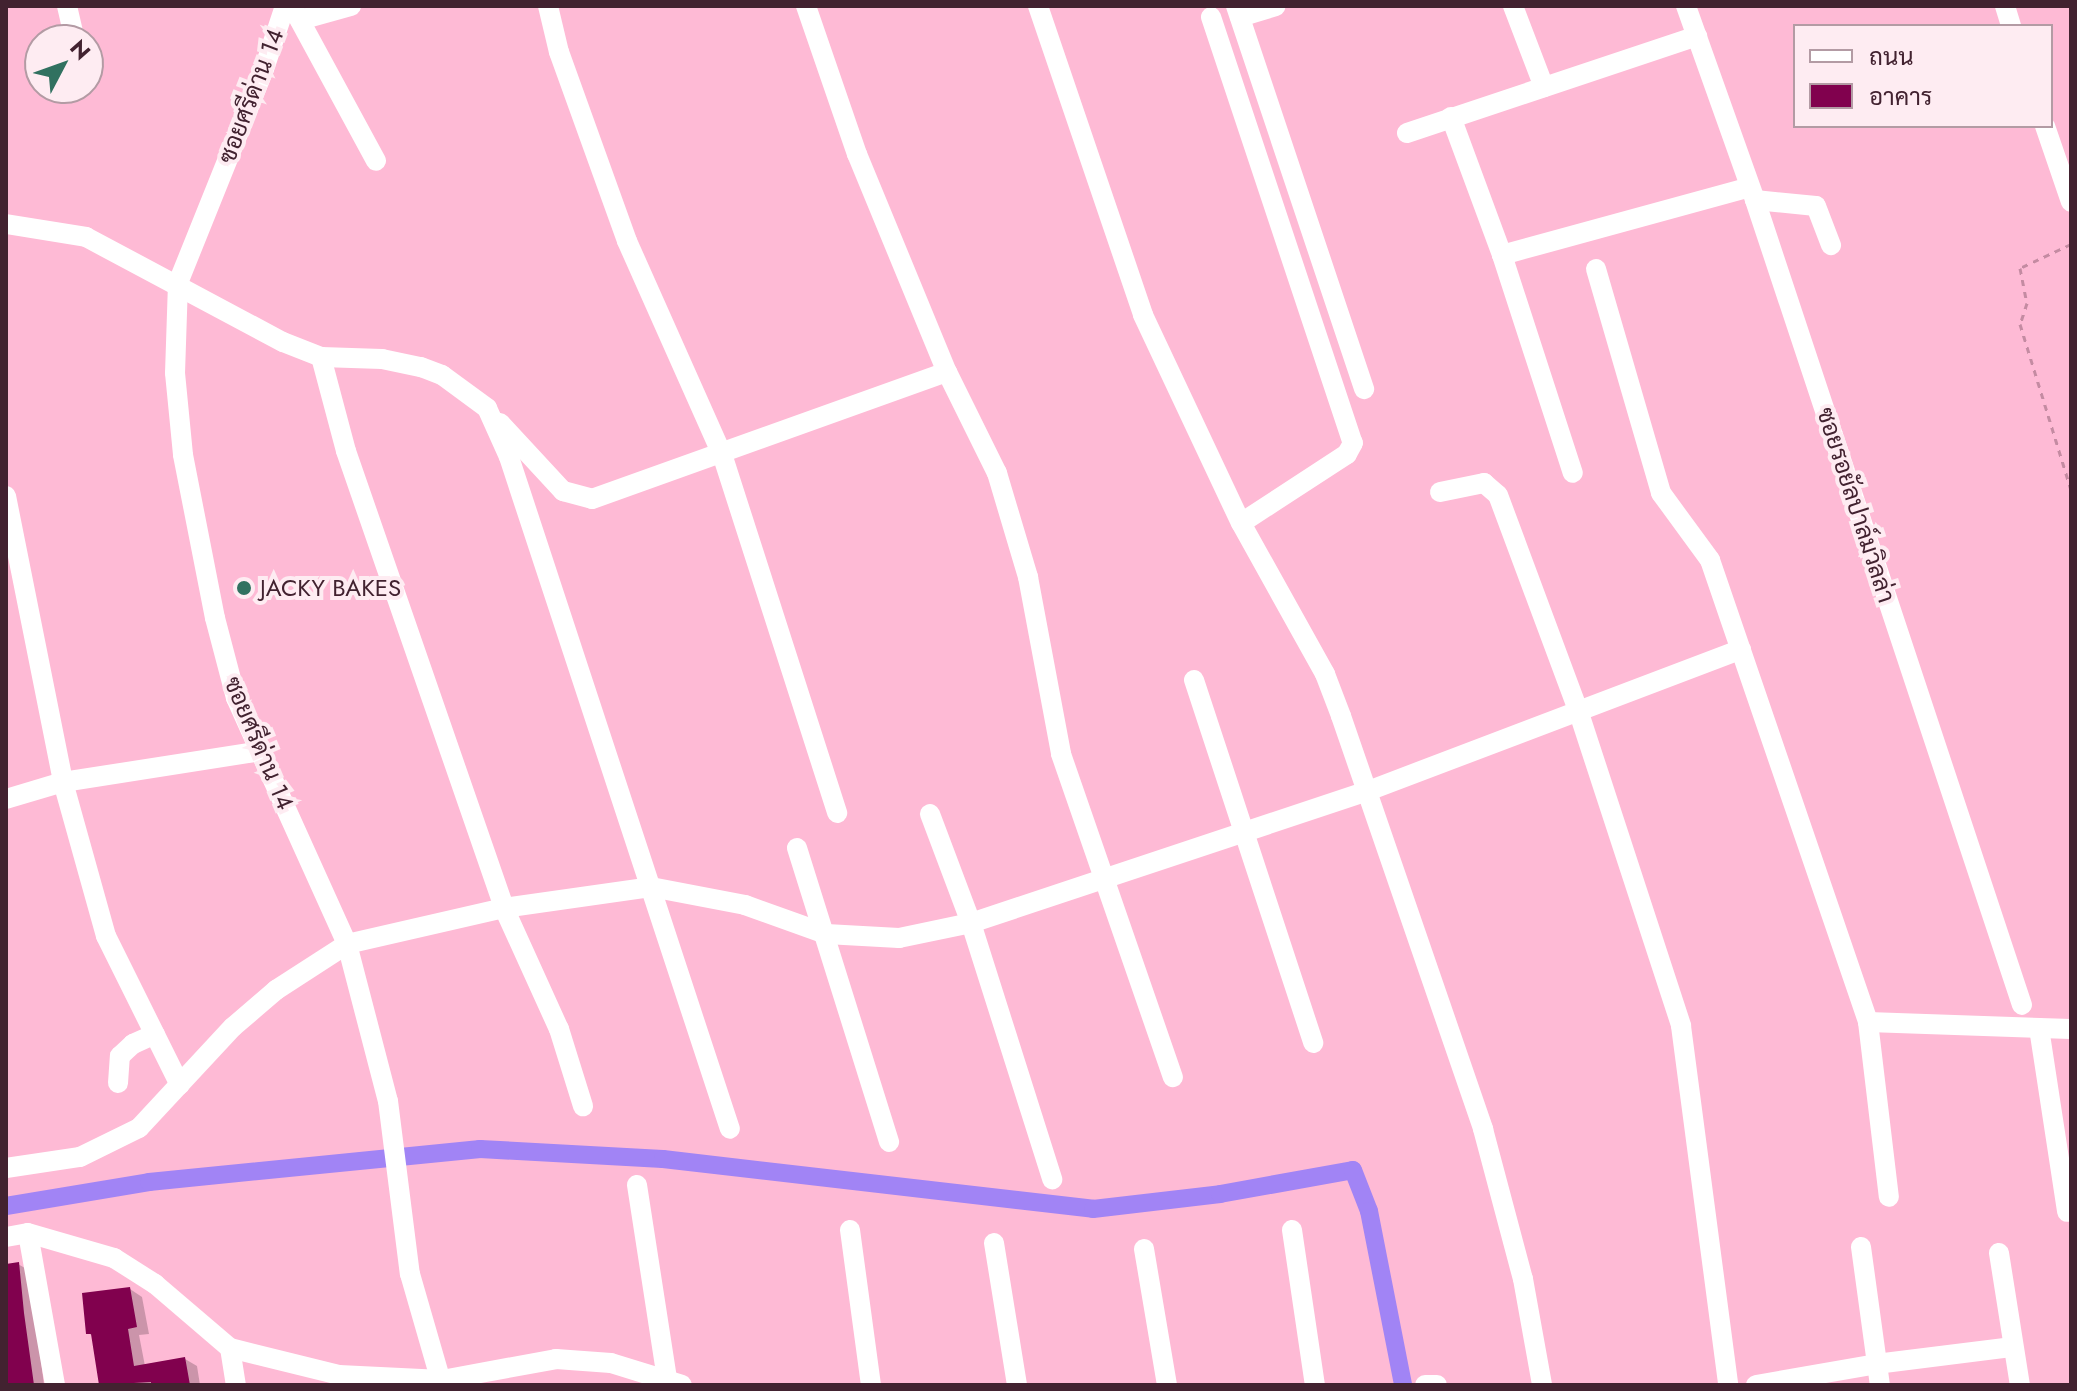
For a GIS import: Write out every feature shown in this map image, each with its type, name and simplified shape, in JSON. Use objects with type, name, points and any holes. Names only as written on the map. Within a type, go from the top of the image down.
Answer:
[{"type":"street","points":[[351,6],[293,11],[376,161]]},
{"type":"street","points":[[548,6],[559,52],[627,241],[722,454],[837,813]]},
{"type":"street","points":[[806,6],[857,154],[947,372],[997,473],[1028,577],[1061,754],[1173,1077]]},
{"type":"street","points":[[1038,6],[1143,315],[1241,523],[1325,674],[1368,791],[1483,1129],[1523,1279],[1542,1385]]},
{"type":"street","points":[[1275,6],[1238,12],[1364,389]]},
{"type":"street","points":[[1513,6],[1544,87]]},
{"type":"street","name":"ซอยรอยัลปาล์มวิลล่า","points":[[1686,6],[1753,194],[2022,1005]]},
{"type":"street","name":"ซอยศรีด่าน 14","points":[[293,11],[264,69],[178,283],[175,373],[183,455],[218,632],[236,698],[347,944],[388,1101],[404,1249],[442,1383]]},
{"type":"street","points":[[1211,17],[1353,443],[1347,454],[1241,523]]},
{"type":"street","points":[[1407,133],[1697,36]]},
{"type":"street","points":[[1451,117],[1502,255],[1573,473]]},
{"type":"street","points":[[2046,128],[2071,202]]},
{"type":"street","points":[[1502,255],[1753,194],[1816,206],[1831,245]]},
{"type":"street","points":[[6,224],[86,237],[178,283],[283,342],[321,357],[382,359],[442,375],[487,408],[563,491],[592,499],[947,372]]},
{"type":"street","points":[[1596,269],[1661,493],[1710,560],[1868,1022],[1889,1197]]},
{"type":"street","points":[[321,357],[346,451],[504,908],[559,1029],[583,1106]]},
{"type":"street","points":[[487,408],[509,457],[730,1129]]},
{"type":"street","points":[[1440,492],[1484,483],[1498,495],[1578,710],[1681,1026],[1728,1385]]},
{"type":"street","points":[[6,496],[63,782],[106,936],[180,1085]]},
{"type":"street","points":[[6,1168],[80,1157],[139,1128],[233,1027],[276,990],[347,944],[504,908],[651,887],[745,905],[826,934],[899,938],[971,923],[1245,829],[1368,791],[1741,649]]},
{"type":"street","points":[[1194,680],[1313,1043]]},
{"type":"street","points":[[6,799],[63,782],[260,751]]},
{"type":"street","points":[[930,814],[971,923],[1052,1179]]},
{"type":"street","points":[[797,848],[889,1142]]},
{"type":"street","points":[[1868,1022],[2071,1029]]},
{"type":"street","points":[[2039,1028],[2067,1212]]},
{"type":"street","points":[[118,1083],[120,1056],[133,1044],[155,1034]]},
{"type":"street","points":[[6,1237],[28,1233],[114,1258],[155,1284],[230,1348],[339,1375],[442,1383],[556,1359],[611,1363],[673,1383],[637,1185]]},
{"type":"street","points":[[850,1230],[871,1385]]},
{"type":"street","points":[[1292,1230],[1315,1385]]},
{"type":"street","points":[[28,1233],[55,1385]]},
{"type":"street","points":[[994,1243],[1017,1385]]},
{"type":"street","points":[[1861,1247],[1880,1385]]},
{"type":"street","points":[[1144,1249],[1167,1385]]},
{"type":"street","points":[[1999,1253],[2020,1385]]},
{"type":"street","points":[[1756,1385],[1876,1364],[2013,1347]]},
{"type":"street","points":[[230,1348],[236,1385]]},
{"type":"street","points":[[1425,1385],[1437,1385]]},
{"type":"path","points":[[2071,244],[2020,268],[2027,303],[2020,324],[2071,490]]},
{"type":"building","points":[[19,1262],[34,1385],[6,1385],[6,1264]]},
{"type":"building","points":[[130,1287],[137,1327],[128,1329],[134,1366],[185,1357],[190,1385],[151,1385],[151,1382],[99,1385],[91,1334],[86,1334],[82,1293]]},
{"type":"waterway","points":[[6,1206],[149,1182],[480,1149],[663,1159],[1093,1209],[1220,1194],[1353,1170],[1369,1211],[1403,1385]]},
{"type":"place","name":"JACKY BAKES","points":[[244,588]]}]
